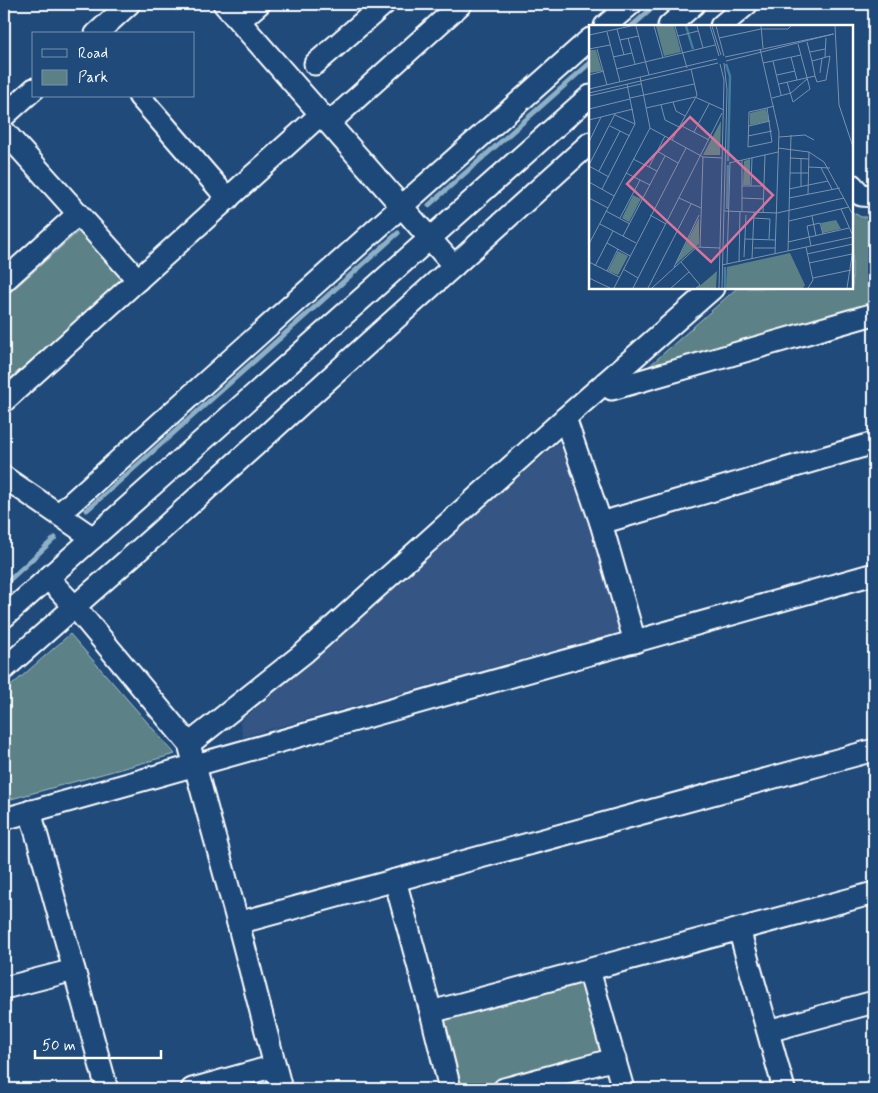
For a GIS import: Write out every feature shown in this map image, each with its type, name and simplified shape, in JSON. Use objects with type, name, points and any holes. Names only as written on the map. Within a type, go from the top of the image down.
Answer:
[{"type":"street","points":[[98,32],[129,4]]},
{"type":"street","points":[[224,4],[454,266]]},
{"type":"street","points":[[239,21],[259,4]]},
{"type":"street","points":[[315,64],[384,4]]},
{"type":"street","points":[[4,401],[228,198],[461,4]]},
{"type":"street","points":[[606,25],[631,4]]},
{"type":"street","points":[[670,25],[694,4]]},
{"type":"street","points":[[722,25],[747,4]]},
{"type":"street","points":[[59,514],[589,41]]},
{"type":"street","points":[[4,116],[32,91]]},
{"type":"street","points":[[4,617],[589,97]]},
{"type":"street","points":[[141,98],[228,198]]},
{"type":"street","points":[[4,131],[138,280]]},
{"type":"street","points":[[4,669],[158,534],[589,144]]},
{"type":"street","points":[[853,186],[860,195],[874,196]]},
{"type":"street","points":[[4,281],[78,214]]},
{"type":"street","points":[[189,744],[305,652],[565,418],[712,289]]},
{"type":"street","points":[[606,382],[612,389],[874,314]]},
{"type":"street","points":[[565,418],[601,522],[634,642]]},
{"type":"street","points":[[601,522],[874,443]]},
{"type":"street","points":[[4,477],[93,538]]},
{"type":"street","points":[[4,819],[874,574]]},
{"type":"street","points":[[48,578],[75,607],[189,744],[282,1089]]},
{"type":"street","points":[[238,923],[874,750]]},
{"type":"street","points":[[30,811],[107,1089]]},
{"type":"street","points":[[395,880],[450,1089]]},
{"type":"street","points":[[431,1012],[874,894]]},
{"type":"street","points":[[739,930],[784,1089]]},
{"type":"street","points":[[4,988],[74,970]]},
{"type":"street","points":[[589,970],[623,1089]]},
{"type":"street","points":[[768,1031],[874,1002]]},
{"type":"street","points":[[504,1089],[615,1059]]},
{"type":"street","points":[[192,1089],[275,1066]]},
{"type":"shaded area","points":[[563,438],[620,632],[243,737],[240,722]]},
{"type":"green space","points":[[853,213],[861,217],[874,217],[874,303],[647,368],[736,289],[853,289]]},
{"type":"green space","points":[[79,231],[122,279],[4,384],[4,298]]},
{"type":"green space","points":[[70,634],[175,754],[4,801],[4,692]]},
{"type":"green space","points":[[585,981],[605,1055],[480,1089],[463,1089],[443,1019]]},
{"type":"waterway","points":[[633,25],[657,4]]},
{"type":"waterway","points":[[429,205],[589,64]]},
{"type":"waterway","points":[[87,510],[398,233]]},
{"type":"waterway","points":[[4,585],[55,538]]}]
